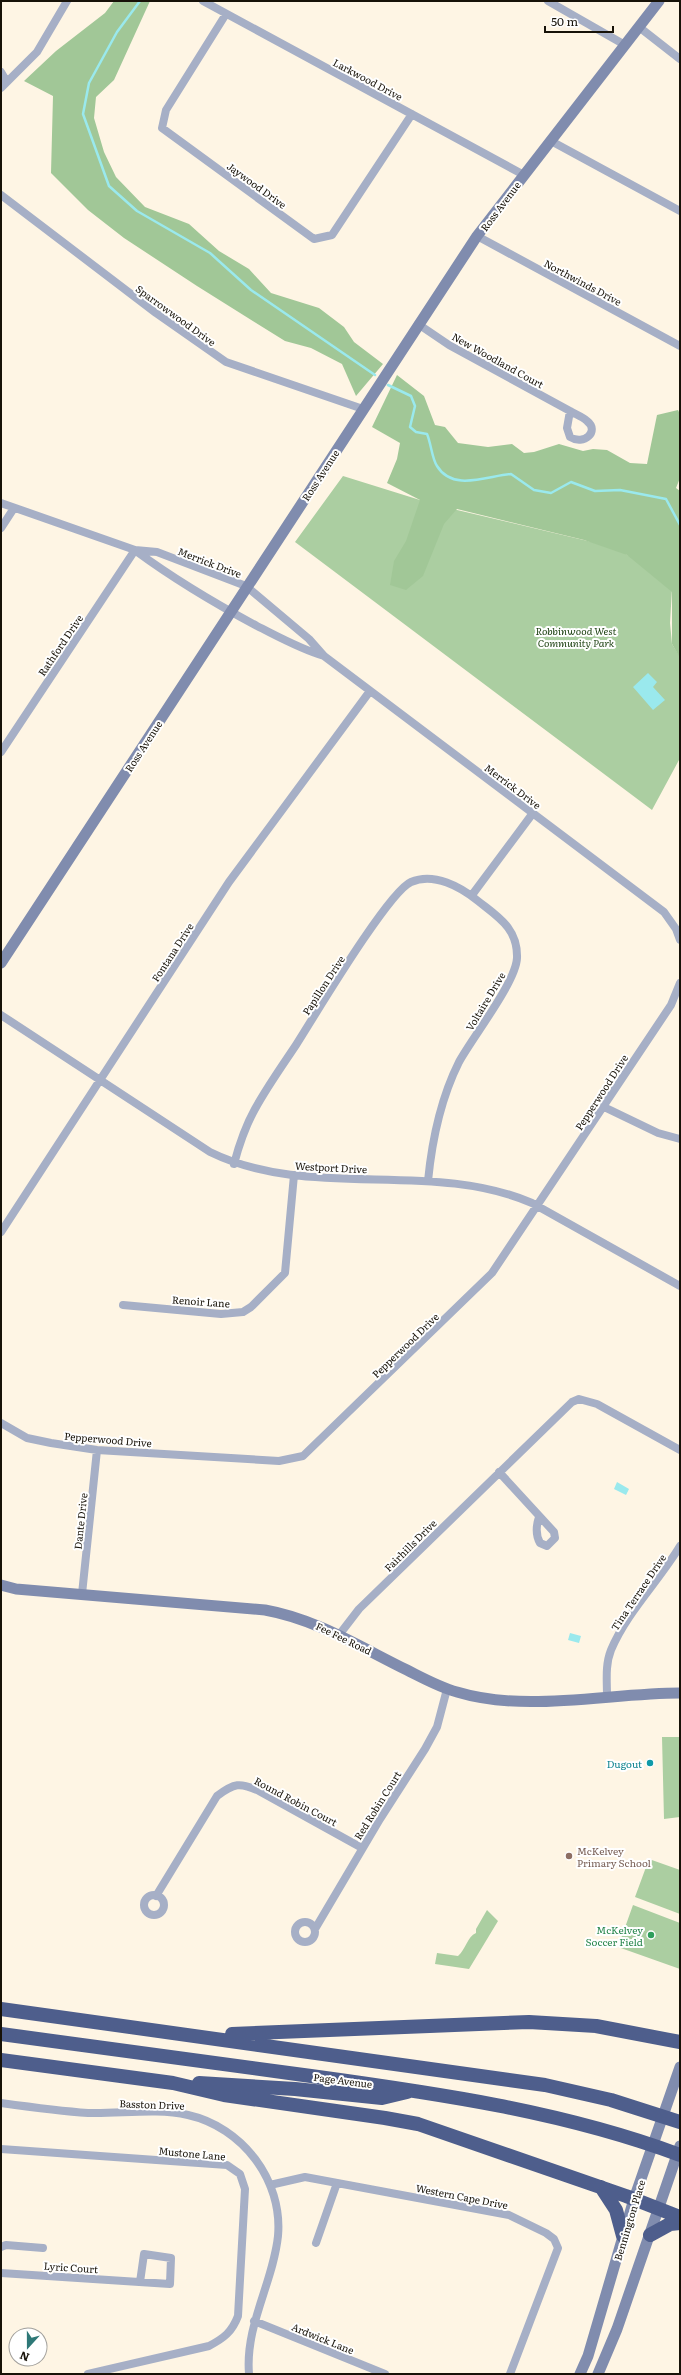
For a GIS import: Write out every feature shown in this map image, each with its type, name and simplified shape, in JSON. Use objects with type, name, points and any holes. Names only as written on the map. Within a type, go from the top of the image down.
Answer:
[{"type":"highway","points":[[1,2009],[544,2085],[611,2100],[680,2122]]},
{"type":"highway","points":[[199,2036],[311,2030],[378,2030],[529,2022],[596,2026],[680,2042]]},
{"type":"highway","points":[[663,2038],[680,2030]]},
{"type":"highway","name":"Page Avenue","points":[[1,2034],[415,2090],[564,2120],[629,2137],[680,2155]]},
{"type":"highway","points":[[1,2060],[173,2083],[224,2095],[418,2124],[601,2187],[680,2217]]},
{"type":"highway","points":[[173,2083],[224,2084],[382,2098],[415,2090]]},
{"type":"highway","points":[[601,2187],[619,2215],[623,2236]]},
{"type":"highway","points":[[650,2236],[670,2224],[680,2223]]},
{"type":"street","points":[[1,88],[37,52],[67,1]]},
{"type":"street","name":"Larkwood Drive","points":[[203,1],[524,175]]},
{"type":"street","points":[[548,1],[625,45]]},
{"type":"street","name":"Ross Avenue","points":[[1,963],[231,612],[246,586],[477,236],[660,1]]},
{"type":"street","name":"Jaywood Drive","points":[[226,14],[166,110],[162,128],[314,239],[332,235],[412,114]]},
{"type":"street","points":[[640,27],[680,59]]},
{"type":"street","points":[[1,72],[7,82]]},
{"type":"street","points":[[551,141],[680,211]]},
{"type":"street","name":"Sparrowwood Drive","points":[[1,195],[162,318],[226,362],[363,409]]},
{"type":"street","name":"Northwinds Drive","points":[[477,236],[680,346]]},
{"type":"street","name":"New Woodland Court","points":[[418,324],[449,345],[570,411]]},
{"type":"street","name":"Merrick Drive","points":[[1,503],[135,550],[157,552],[246,586],[309,639],[324,656],[664,912],[678,930],[680,940]]},
{"type":"street","points":[[1,528],[14,508]]},
{"type":"street","name":"Merrick Drive","points":[[135,550],[154,564],[231,612],[304,650],[324,656]]},
{"type":"street","name":"Rathford Drive","points":[[1,752],[135,550]]},
{"type":"street","name":"Fontana Drive","points":[[1,1232],[233,877],[370,691]]},
{"type":"street","points":[[472,895],[533,813]]},
{"type":"street","name":"Papillon Drive","points":[[234,1164],[242,1134],[255,1109],[345,968],[395,895],[412,882],[444,880],[472,895]]},
{"type":"street","name":"Voltaire Drive","points":[[428,1182],[431,1150],[441,1105],[460,1062],[511,978],[517,958],[513,936],[505,921],[472,895]]},
{"type":"street","name":"Pepperwood Drive","points":[[1,1423],[27,1438],[97,1450],[279,1461],[303,1456],[492,1273],[604,1107],[653,1029],[671,1005],[680,983]]},
{"type":"street","name":"Westport Drive","points":[[1,1015],[210,1152],[234,1164],[294,1175],[428,1182],[508,1192],[680,1286]]},
{"type":"street","points":[[604,1107],[658,1133],[680,1139]]},
{"type":"street","name":"Renoir Lane","points":[[123,1305],[221,1314],[243,1312],[251,1307],[285,1272],[294,1175]]},
{"type":"street","name":"Fairhills Drive","points":[[339,1635],[359,1609],[572,1402],[580,1399],[597,1404],[680,1450]]},
{"type":"street","name":"Dante Drive","points":[[82,1594],[97,1450]]},
{"type":"street","points":[[499,1472],[539,1517]]},
{"type":"street","name":"Tina Terrace Drive","points":[[608,1696],[606,1673],[611,1651],[627,1622],[667,1567],[680,1546]]},
{"type":"street","name":"Fee Fee Road","points":[[1,1585],[16,1589],[265,1610],[292,1615],[339,1635],[447,1689],[476,1696],[531,1701],[680,1693]]},
{"type":"street","name":"Red Robin Court","points":[[315,1929],[362,1848],[437,1727],[447,1689]]},
{"type":"street","name":"Round Robin Court","points":[[156,1896],[217,1796],[229,1787],[243,1784],[259,1791],[362,1848]]},
{"type":"street","name":"Bennington Place","points":[[580,2374],[592,2343],[634,2199],[680,2067]]},
{"type":"street","name":"Basston Drive","points":[[1,2103],[76,2112],[171,2113],[188,2115],[217,2126],[232,2135],[253,2155],[270,2185],[276,2208],[278,2234],[273,2259],[249,2342],[249,2374]]},
{"type":"street","points":[[598,2374],[617,2329],[680,2146]]},
{"type":"street","name":"Mustone Lane","points":[[1,2149],[227,2165],[240,2174],[245,2189],[238,2316],[233,2329],[224,2338],[209,2346],[88,2374]]},
{"type":"street","name":"Western Cape Drive","points":[[270,2185],[305,2177],[509,2215],[546,2233],[554,2239],[558,2248],[510,2374]]},
{"type":"street","points":[[316,2243],[336,2183]]},
{"type":"street","points":[[1,2247],[6,2245],[43,2248]]},
{"type":"street","name":"Lyric Court","points":[[1,2272],[140,2282],[170,2284],[171,2258],[144,2254],[140,2282]]},
{"type":"street","name":"Ardwick Lane","points":[[254,2321],[384,2374]]},
{"type":"green space","points":[[114,1],[150,1],[114,80],[96,97],[94,118],[104,152],[116,177],[145,207],[189,224],[219,251],[249,269],[271,293],[319,308],[344,327],[354,342],[383,364],[356,396],[342,364],[311,348],[285,341],[197,286],[124,238],[88,210],[51,173],[53,96],[24,81],[56,51],[105,13]]},
{"type":"green space","points":[[397,375],[424,396],[435,425],[445,427],[458,443],[488,447],[512,444],[524,453],[534,452],[559,444],[583,451],[593,449],[607,450],[630,463],[647,464],[657,415],[678,410],[680,414],[680,478],[676,488],[680,491],[680,658],[672,644],[672,592],[627,555],[584,540],[457,509],[444,524],[423,576],[406,590],[390,585],[394,561],[406,541],[420,500],[387,483],[397,459],[400,443],[372,427]]},
{"type":"green space","name":"Robbinwood West Community Park","points":[[343,476],[436,505],[613,547],[640,562],[673,572],[670,623],[672,644],[680,657],[679,760],[652,810],[295,542]]},
{"type":"green space","points":[[662,1737],[680,1737],[680,1817],[664,1819]]},
{"type":"green space","name":"McKelvey Soccer Field","points":[[649,1859],[680,1870],[680,1914],[635,1897]]},
{"type":"green space","name":"McKelvey Soccer Field","points":[[633,1905],[680,1923],[680,1969],[618,1947]]},
{"type":"green space","points":[[487,1910],[498,1921],[469,1969],[435,1964],[437,1953],[458,1956],[471,1937],[476,1933],[476,1929]]},
{"type":"water","points":[[648,673],[657,682],[653,687],[665,700],[653,710],[633,687]]},
{"type":"water","points":[[617,1482],[629,1489],[626,1495],[614,1489]]},
{"type":"water","points":[[570,1633],[581,1636],[579,1643],[568,1640]]},
{"type":"waterway","points":[[140,1],[117,32],[89,83],[83,114],[109,186],[137,211],[210,253],[251,290],[375,375]]},
{"type":"waterway","points":[[388,385],[411,396],[415,406],[410,427],[416,432],[427,434],[435,463],[444,474],[452,478],[471,480],[511,474],[534,490],[551,493],[571,482],[595,491],[620,490],[666,499],[680,525]]},
{"type":"place","name":"Dugout","points":[[650,1763]]},
{"type":"place","name":"McKelvey Primary School","points":[[569,1856]]},
{"type":"place","name":"McKelvey Soccer Field","points":[[651,1935]]}]
